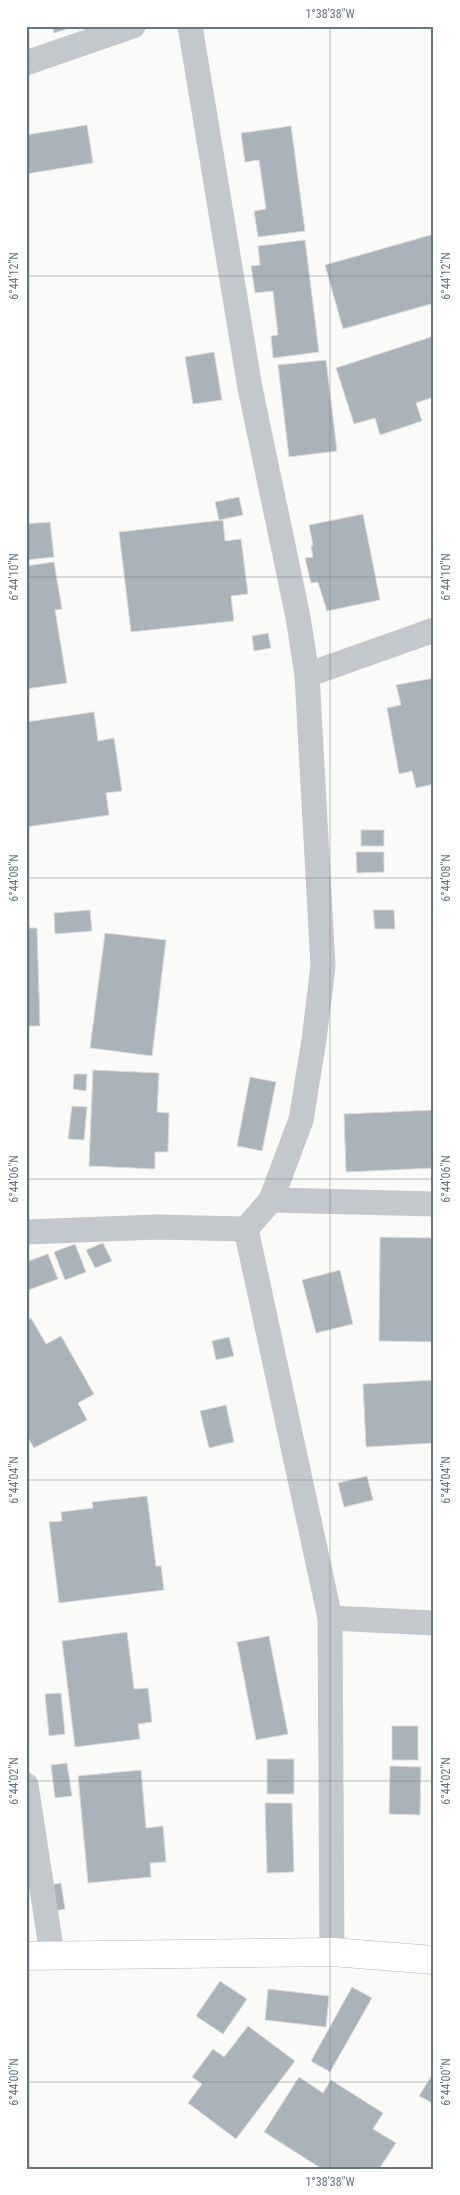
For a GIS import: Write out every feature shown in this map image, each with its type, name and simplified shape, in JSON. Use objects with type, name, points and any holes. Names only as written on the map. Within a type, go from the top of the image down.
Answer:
[{"type":"street","points":[[26,63],[133,26]]},
{"type":"street","points":[[190,26],[250,388],[298,618],[307,676],[322,966],[314,1040],[301,1120],[271,1200],[246,1229]]},
{"type":"street","points":[[307,676],[434,630]]},
{"type":"street","points":[[271,1200],[434,1204]]},
{"type":"street","points":[[26,1232],[157,1227],[246,1229]]},
{"type":"street","points":[[246,1229],[330,1618],[332,1952]]},
{"type":"street","points":[[330,1618],[434,1623]]},
{"type":"street","points":[[26,1785],[39,1955],[332,1952],[434,1960]]},
{"type":"building","points":[[52,26],[77,26],[54,33]]},
{"type":"building","points":[[87,125],[93,163],[26,174],[26,135]]},
{"type":"building","points":[[291,126],[305,231],[258,237],[254,211],[266,209],[259,160],[245,162],[241,133]]},
{"type":"building","points":[[434,234],[434,303],[343,329],[325,265]]},
{"type":"building","points":[[305,240],[319,352],[273,358],[271,336],[278,335],[273,291],[255,293],[251,266],[260,265],[258,246]]},
{"type":"building","points":[[434,336],[434,397],[416,403],[422,421],[380,435],[375,418],[354,424],[336,368]]},
{"type":"building","points":[[214,352],[222,400],[193,404],[185,357]]},
{"type":"building","points":[[326,360],[337,451],[289,457],[278,365]]},
{"type":"building","points":[[239,497],[243,515],[219,520],[215,502]]},
{"type":"building","points":[[363,514],[380,600],[327,611],[318,582],[311,583],[305,558],[313,557],[309,525]]},
{"type":"building","points":[[223,520],[225,541],[241,539],[248,594],[231,596],[234,621],[131,632],[119,532]]},
{"type":"building","points":[[50,522],[54,557],[26,560],[26,524]]},
{"type":"building","points":[[54,562],[62,609],[55,610],[67,683],[26,689],[26,566]]},
{"type":"building","points":[[268,633],[271,648],[254,651],[252,636]]},
{"type":"building","points":[[434,678],[434,784],[416,788],[412,771],[399,774],[387,708],[401,705],[396,685]]},
{"type":"building","points":[[94,712],[98,741],[114,738],[122,791],[106,793],[109,815],[26,827],[26,722]]},
{"type":"building","points":[[361,830],[384,830],[384,846],[361,846]]},
{"type":"building","points":[[356,852],[384,852],[384,872],[357,873]]},
{"type":"building","points":[[90,910],[92,931],[55,934],[54,913]]},
{"type":"building","points":[[373,910],[394,910],[395,929],[375,929]]},
{"type":"building","points":[[26,928],[37,928],[40,1026],[26,1026]]},
{"type":"building","points":[[105,933],[166,940],[152,1056],[90,1048]]},
{"type":"building","points":[[93,1070],[159,1073],[157,1112],[169,1113],[168,1152],[155,1152],[155,1169],[89,1166]]},
{"type":"building","points":[[74,1074],[87,1074],[86,1091],[73,1089]]},
{"type":"building","points":[[250,1077],[276,1082],[262,1151],[237,1146]]},
{"type":"building","points":[[72,1106],[87,1107],[84,1140],[68,1139]]},
{"type":"building","points":[[434,1110],[434,1168],[346,1172],[344,1114]]},
{"type":"building","points":[[380,1237],[434,1238],[434,1342],[379,1341]]},
{"type":"building","points":[[103,1243],[112,1261],[95,1268],[86,1250]]},
{"type":"building","points":[[75,1244],[86,1272],[65,1280],[54,1252]]},
{"type":"building","points":[[48,1254],[58,1279],[26,1291],[26,1262]]},
{"type":"building","points":[[340,1270],[353,1324],[316,1333],[302,1280]]},
{"type":"building","points":[[31,1318],[46,1344],[61,1336],[94,1394],[78,1403],[87,1420],[34,1448],[26,1434],[26,1321]]},
{"type":"building","points":[[229,1337],[234,1356],[216,1360],[212,1341]]},
{"type":"building","points":[[434,1380],[434,1443],[366,1447],[363,1384]]},
{"type":"building","points":[[226,1405],[234,1442],[209,1448],[200,1411]]},
{"type":"building","points":[[367,1476],[373,1500],[344,1507],[338,1483]]},
{"type":"building","points":[[147,1496],[156,1566],[161,1566],[164,1590],[59,1603],[49,1522],[62,1521],[61,1512],[93,1508],[92,1502]]},
{"type":"building","points":[[127,1632],[134,1689],[148,1688],[152,1722],[138,1724],[140,1739],[75,1747],[62,1641]]},
{"type":"building","points":[[269,1636],[288,1734],[256,1740],[237,1642]]},
{"type":"building","points":[[61,1693],[65,1734],[49,1736],[45,1694]]},
{"type":"building","points":[[392,1726],[418,1726],[418,1760],[392,1760]]},
{"type":"building","points":[[267,1759],[294,1759],[294,1794],[267,1794]]},
{"type":"building","points":[[67,1763],[72,1796],[55,1798],[51,1765]]},
{"type":"building","points":[[390,1766],[421,1767],[420,1815],[389,1814]]},
{"type":"building","points":[[141,1770],[146,1828],[163,1826],[166,1862],[150,1863],[151,1877],[88,1883],[78,1776]]},
{"type":"building","points":[[265,1803],[292,1803],[294,1872],[267,1873]]},
{"type":"building","points":[[61,1883],[65,1909],[49,1912],[45,1886]]},
{"type":"building","points":[[220,1981],[247,1999],[223,2034],[196,2016]]},
{"type":"building","points":[[352,1987],[372,1998],[330,2072],[311,2061]]},
{"type":"building","points":[[268,1989],[329,1996],[326,2027],[265,2020]]},
{"type":"building","points":[[248,2026],[295,2061],[236,2139],[188,2103],[202,2084],[192,2077],[213,2049],[224,2057]]},
{"type":"building","points":[[434,2072],[434,2104],[419,2096]]},
{"type":"building","points":[[299,2077],[323,2093],[331,2080],[383,2113],[373,2129],[396,2143],[379,2169],[322,2169],[264,2132]]}]
